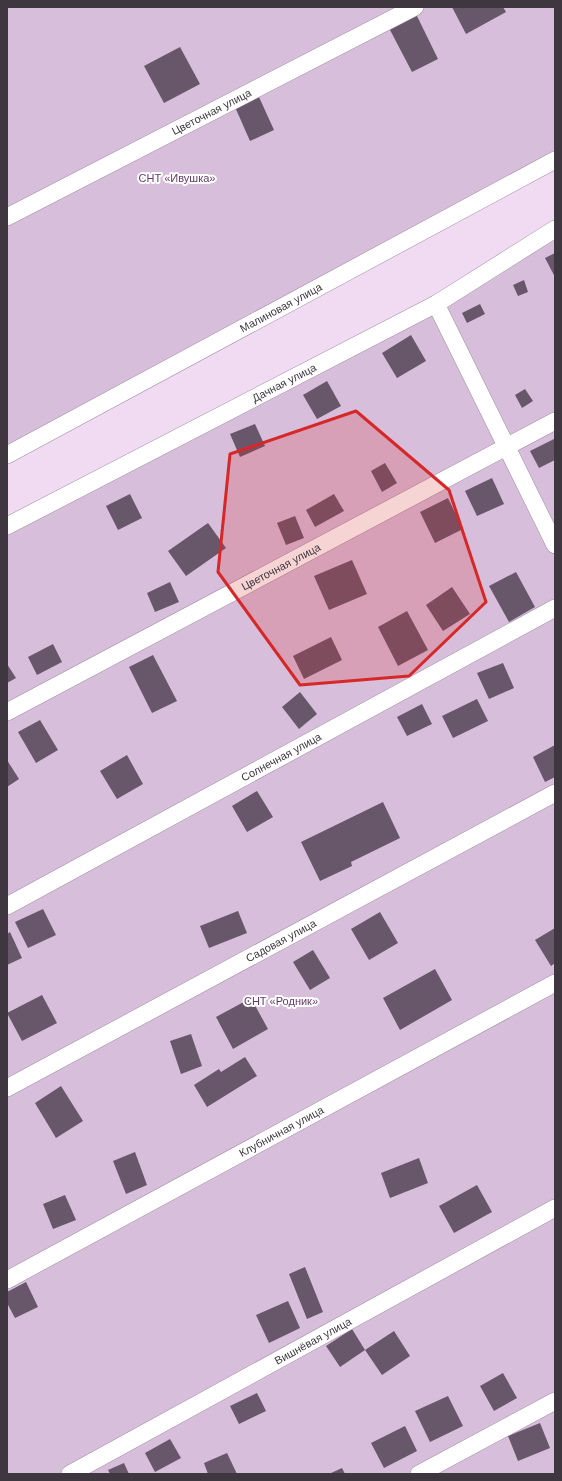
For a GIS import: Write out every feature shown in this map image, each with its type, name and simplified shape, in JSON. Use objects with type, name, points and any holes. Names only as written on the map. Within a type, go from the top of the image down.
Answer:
[{"type":"street","name":"Цветочная улица","points":[[7,217],[416,7]]},
{"type":"street","name":"Малиновая улица","points":[[7,455],[555,160]]},
{"type":"street","name":"Дачная улица","points":[[7,526],[436,304],[555,230]]},
{"type":"street","points":[[436,304],[555,545]]},
{"type":"street","name":"Цветочная улица","points":[[7,712],[555,421]]},
{"type":"street","name":"Солнечная улица","points":[[7,906],[555,608]]},
{"type":"street","name":"Садовая улица","points":[[7,1088],[555,793]]},
{"type":"street","name":"Клубничная улица","points":[[7,1280],[555,983]]},
{"type":"street","name":"Вишнёвая улица","points":[[70,1474],[555,1208]]},
{"type":"street","points":[[419,1474],[555,1401]]},
{"type":"highlighted area","points":[[356,411],[449,490],[486,602],[409,676],[300,685],[218,572],[230,454]]},
{"type":"green space","name":"СНТ «Ивушка»","points":[[7,7],[555,7],[555,170],[7,462]]},
{"type":"green space","name":"СНТ «Родник»","points":[[555,230],[555,1474],[7,1474],[7,527]]},
{"type":"building","points":[[452,7],[503,7],[506,12],[466,34]]},
{"type":"building","points":[[416,14],[438,59],[412,72],[389,28]]},
{"type":"building","points":[[180,47],[200,84],[164,103],[144,66]]},
{"type":"building","points":[[259,97],[274,130],[250,141],[235,107]]},
{"type":"building","points":[[555,253],[555,277],[545,258]]},
{"type":"building","points":[[524,280],[528,292],[518,296],[513,285]]},
{"type":"building","points":[[480,304],[485,314],[467,323],[462,313]]},
{"type":"building","points":[[411,335],[426,361],[397,378],[382,353]]},
{"type":"building","points":[[327,381],[341,406],[317,419],[303,395]]},
{"type":"building","points":[[525,389],[533,401],[522,408],[515,395]]},
{"type":"building","points":[[255,424],[265,446],[240,457],[230,434]]},
{"type":"building","points":[[554,439],[555,460],[539,468],[530,451]]},
{"type":"building","points":[[385,463],[397,483],[382,492],[371,471]]},
{"type":"building","points":[[492,478],[504,504],[477,516],[465,491]]},
{"type":"building","points":[[130,494],[142,518],[118,530],[106,506]]},
{"type":"building","points":[[334,494],[344,511],[315,527],[306,510]]},
{"type":"building","points":[[448,498],[463,529],[435,543],[420,512]]},
{"type":"building","points":[[295,516],[304,538],[286,545],[277,523]]},
{"type":"building","points":[[208,523],[226,548],[186,576],[168,551]]},
{"type":"building","points":[[352,560],[367,594],[329,610],[314,576]]},
{"type":"building","points":[[516,572],[535,607],[509,622],[489,586]]},
{"type":"building","points":[[170,582],[179,602],[155,612],[147,593]]},
{"type":"building","points":[[452,587],[470,614],[443,631],[426,605]]},
{"type":"building","points":[[407,611],[428,650],[398,666],[378,627]]},
{"type":"building","points":[[331,637],[342,660],[304,679],[293,656]]},
{"type":"building","points":[[53,644],[62,662],[37,675],[28,657]]},
{"type":"building","points":[[153,655],[177,701],[152,713],[129,667]]},
{"type":"building","points":[[503,663],[514,688],[489,699],[477,673]]},
{"type":"building","points":[[7,664],[16,678],[7,683]]},
{"type":"building","points":[[300,692],[317,714],[299,729],[282,707]]},
{"type":"building","points":[[477,699],[488,721],[453,738],[442,716]]},
{"type":"building","points":[[422,704],[432,724],[407,736],[397,717]]},
{"type":"building","points":[[40,720],[58,750],[36,763],[18,732]]},
{"type":"building","points":[[555,745],[555,777],[545,782],[533,757]]},
{"type":"building","points":[[127,755],[143,784],[117,799],[100,771]]},
{"type":"building","points":[[7,760],[19,779],[7,787]]},
{"type":"building","points":[[257,791],[273,817],[247,832],[232,806]]},
{"type":"building","points":[[383,802],[400,838],[351,862],[352,866],[320,881],[301,842]]},
{"type":"building","points":[[43,909],[56,935],[28,948],[15,922]]},
{"type":"building","points":[[238,911],[247,933],[209,948],[200,926]]},
{"type":"building","points":[[380,912],[398,943],[369,960],[351,929]]},
{"type":"building","points":[[555,928],[555,963],[551,966],[535,940]]},
{"type":"building","points":[[10,932],[22,958],[7,965],[7,934]]},
{"type":"building","points":[[313,950],[330,978],[310,990],[293,962]]},
{"type":"building","points":[[435,969],[452,1000],[400,1030],[383,998]]},
{"type":"building","points":[[42,995],[57,1023],[22,1041],[7,1013]]},
{"type":"building","points":[[251,998],[268,1029],[233,1049],[216,1017]]},
{"type":"building","points":[[191,1034],[202,1066],[181,1074],[170,1041]]},
{"type":"building","points":[[245,1057],[257,1076],[207,1107],[194,1085],[219,1069],[221,1072]]},
{"type":"building","points":[[61,1086],[83,1121],[56,1138],[35,1103]]},
{"type":"building","points":[[135,1152],[147,1185],[126,1194],[113,1161]]},
{"type":"building","points":[[419,1158],[428,1183],[390,1198],[381,1173]]},
{"type":"building","points":[[477,1185],[492,1212],[454,1233],[439,1206]]},
{"type":"building","points":[[65,1195],[76,1220],[53,1229],[43,1204]]},
{"type":"building","points":[[305,1267],[323,1312],[307,1319],[289,1274]]},
{"type":"building","points":[[26,1282],[38,1307],[15,1318],[7,1303],[7,1292]]},
{"type":"building","points":[[288,1301],[300,1328],[269,1343],[256,1315]]},
{"type":"building","points":[[352,1329],[365,1350],[340,1367],[326,1346]]},
{"type":"building","points":[[394,1331],[410,1356],[382,1375],[365,1350]]},
{"type":"building","points":[[503,1373],[517,1398],[494,1411],[480,1386]]},
{"type":"building","points":[[257,1393],[266,1411],[239,1424],[230,1406]]},
{"type":"building","points":[[448,1396],[463,1426],[430,1442],[415,1411]]},
{"type":"building","points":[[540,1423],[550,1448],[518,1461],[508,1436]]},
{"type":"building","points":[[405,1426],[417,1451],[384,1468],[371,1443]]},
{"type":"building","points":[[170,1439],[181,1458],[155,1472],[145,1453]]},
{"type":"building","points":[[227,1453],[237,1474],[208,1474],[204,1463]]},
{"type":"building","points":[[124,1463],[129,1474],[110,1474],[108,1470]]},
{"type":"building","points":[[342,1468],[345,1474],[329,1474]]}]
